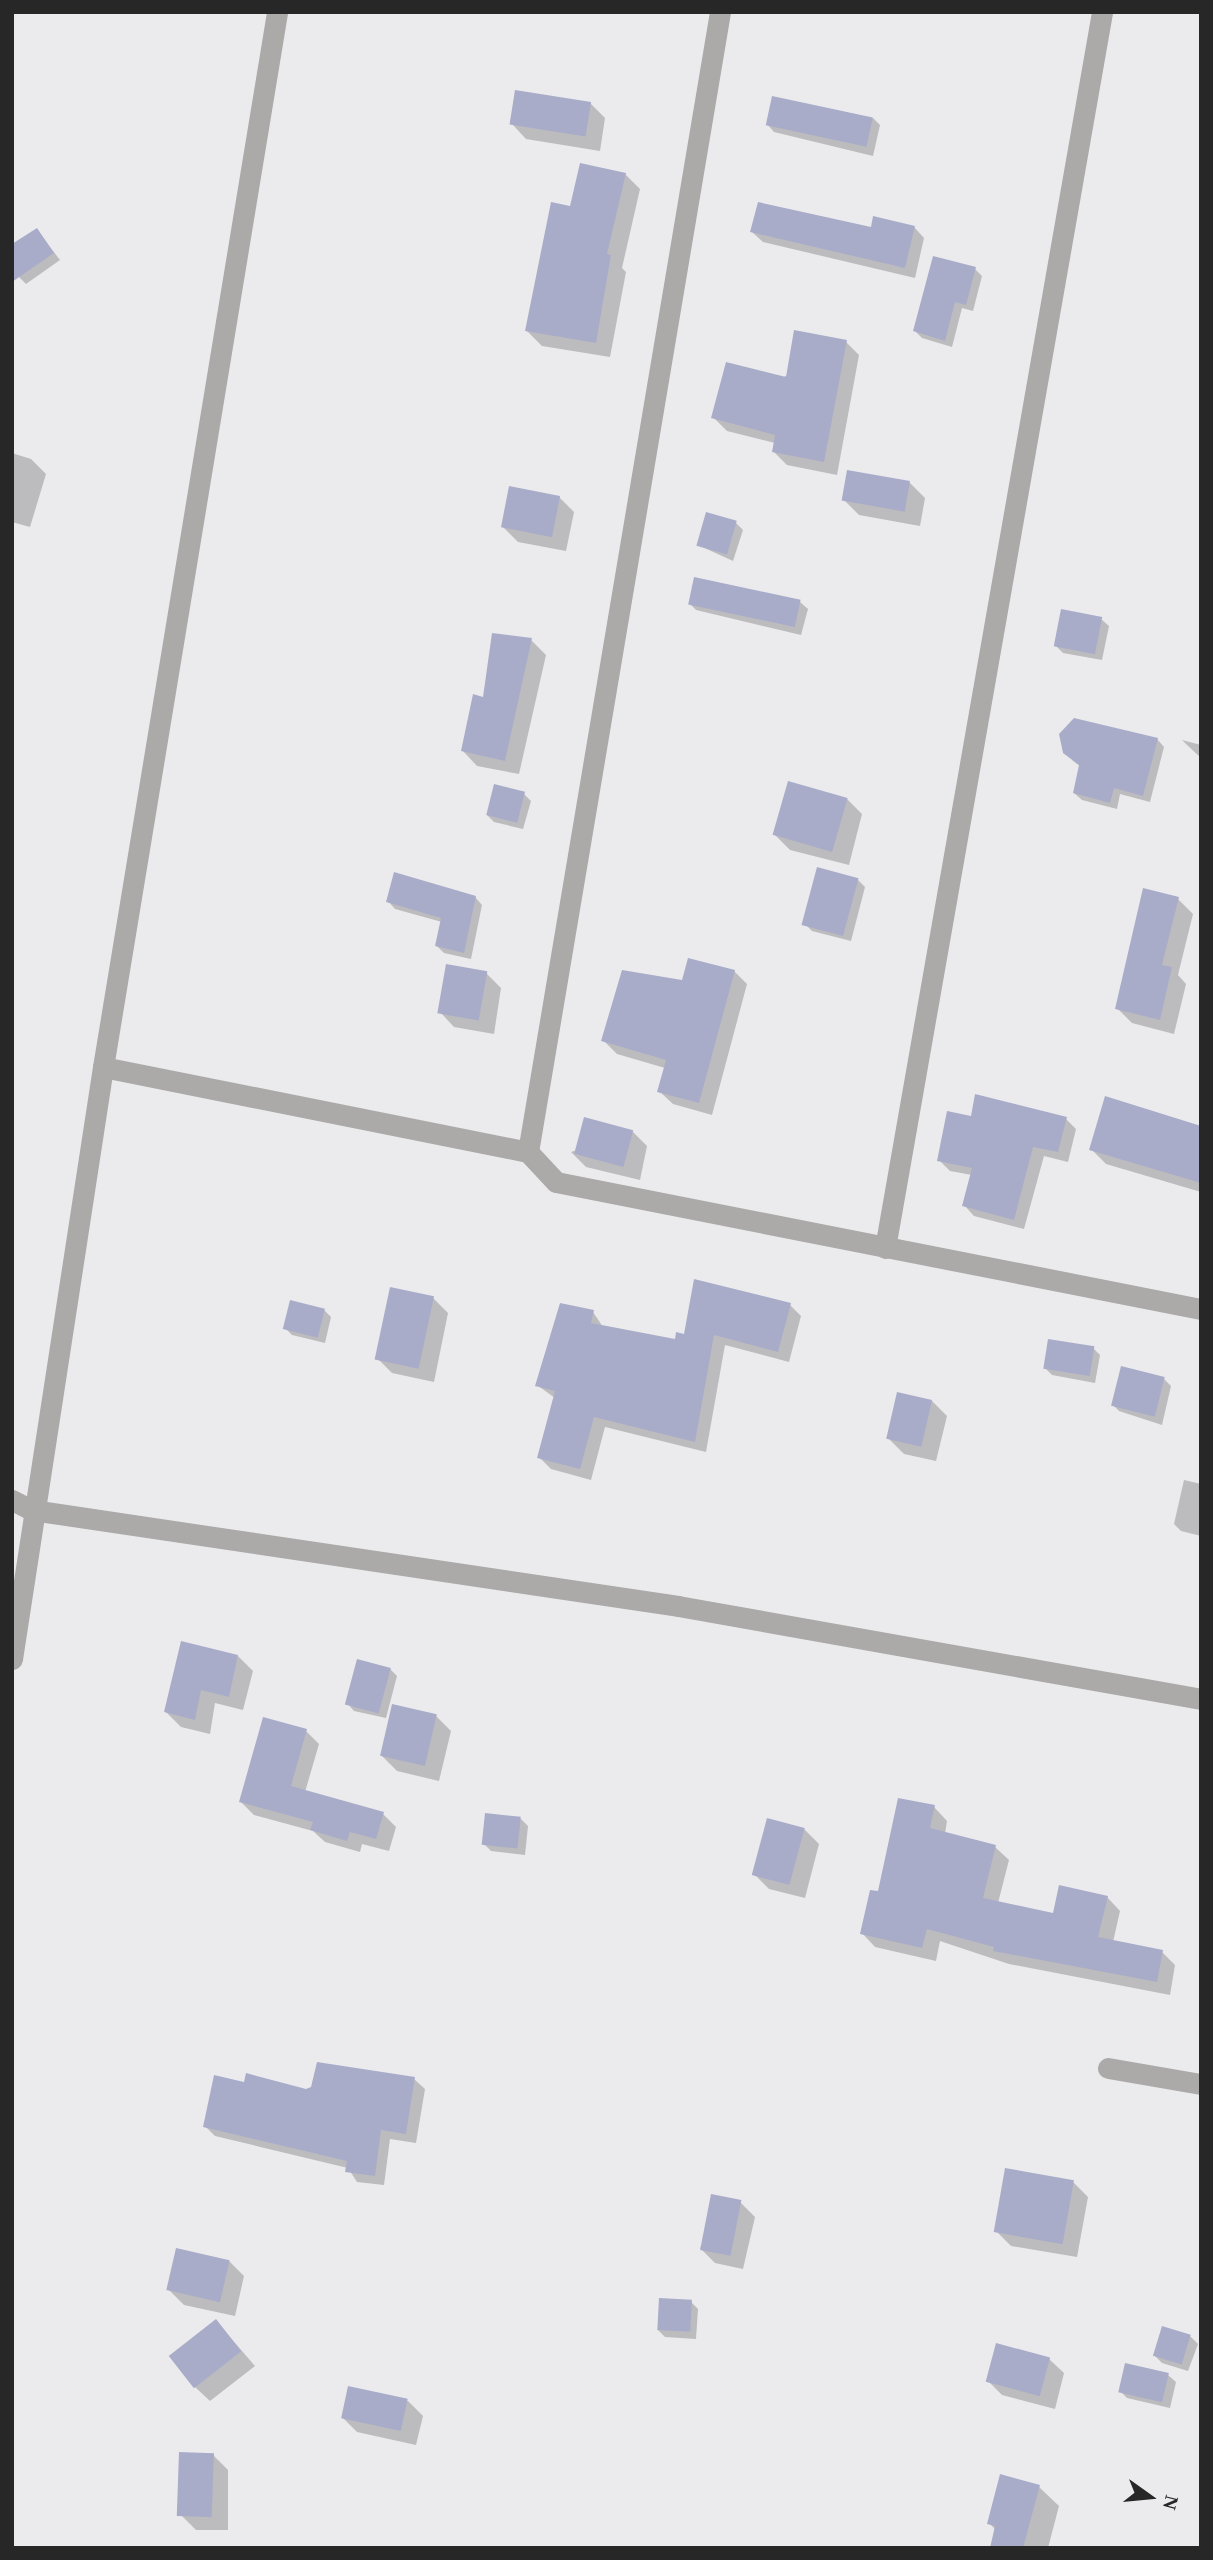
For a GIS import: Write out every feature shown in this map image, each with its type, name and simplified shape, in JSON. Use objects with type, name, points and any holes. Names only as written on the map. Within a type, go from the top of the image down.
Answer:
[{"type":"street","points":[[12,1659],[32,1510],[103,1067],[276,12]]},
{"type":"street","points":[[528,1152],[720,12]]},
{"type":"street","points":[[886,1248],[1102,12]]},
{"type":"street","points":[[103,1067],[528,1152],[556,1182],[1201,1309]]},
{"type":"street","points":[[12,1500],[32,1510],[678,1606],[1201,1699]]},
{"type":"street","points":[[1108,2068],[1201,2084]]},
{"type":"building","points":[[515,90],[591,102],[586,137],[510,125]]},
{"type":"building","points":[[772,96],[873,117],[867,147],[766,125]]},
{"type":"building","points":[[580,163],[626,173],[607,254],[611,255],[596,343],[525,331],[551,202],[570,206]]},
{"type":"building","points":[[758,202],[871,227],[873,216],[915,226],[905,268],[750,232]]},
{"type":"building","points":[[37,228],[54,253],[12,282],[12,244]]},
{"type":"building","points":[[933,256],[976,267],[966,305],[955,302],[945,341],[913,331]]},
{"type":"building","points":[[794,330],[847,340],[824,462],[772,452],[775,435],[711,418],[726,362],[786,377]]},
{"type":"building","points":[[847,470],[910,481],[905,512],[842,501]]},
{"type":"building","points":[[509,486],[560,496],[552,537],[501,527]]},
{"type":"building","points":[[706,512],[737,521],[727,554],[696,546]]},
{"type":"building","points":[[694,577],[801,600],[795,627],[688,604]]},
{"type":"building","points":[[1061,609],[1102,617],[1095,654],[1054,646]]},
{"type":"building","points":[[492,633],[532,638],[505,761],[461,751],[473,694],[483,697]]},
{"type":"building","points":[[1074,718],[1158,738],[1143,796],[1114,788],[1110,803],[1073,793],[1079,765],[1063,753],[1059,734]]},
{"type":"building","points":[[788,781],[848,798],[832,852],[773,835]]},
{"type":"building","points":[[494,784],[525,792],[517,823],[486,815]]},
{"type":"building","points":[[817,867],[859,878],[843,936],[801,925]]},
{"type":"building","points":[[394,872],[476,896],[464,953],[435,946],[441,918],[386,902]]},
{"type":"building","points":[[1143,888],[1179,897],[1162,965],[1172,967],[1160,1020],[1115,1009]]},
{"type":"building","points":[[688,958],[735,970],[699,1103],[657,1092],[666,1060],[601,1041],[622,970],[682,980]]},
{"type":"building","points":[[446,964],[487,971],[479,1021],[437,1013]]},
{"type":"building","points":[[975,1094],[1067,1117],[1058,1152],[1033,1147],[1014,1220],[962,1206],[972,1168],[937,1161],[947,1111],[971,1116]]},
{"type":"building","points":[[1105,1096],[1201,1126],[1201,1183],[1089,1150]]},
{"type":"building","points":[[584,1117],[633,1130],[623,1167],[574,1154]]},
{"type":"building","points":[[694,1279],[791,1303],[778,1352],[714,1335],[695,1442],[594,1417],[580,1469],[537,1458],[555,1391],[535,1386],[560,1303],[594,1310],[591,1323],[675,1339],[676,1332],[684,1334]]},
{"type":"building","points":[[390,1287],[434,1296],[419,1369],[375,1359]]},
{"type":"building","points":[[290,1300],[325,1309],[318,1338],[283,1329]]},
{"type":"building","points":[[1048,1339],[1094,1346],[1090,1376],[1043,1369]]},
{"type":"building","points":[[1121,1366],[1165,1377],[1155,1417],[1111,1406]]},
{"type":"building","points":[[897,1392],[932,1400],[921,1447],[886,1439]]},
{"type":"building","points":[[181,1641],[238,1655],[229,1697],[201,1690],[195,1720],[164,1712]]},
{"type":"building","points":[[357,1659],[391,1668],[379,1713],[345,1704]]},
{"type":"building","points":[[392,1704],[437,1714],[425,1766],[380,1756]]},
{"type":"building","points":[[263,1717],[307,1729],[291,1786],[384,1812],[376,1839],[350,1832],[347,1841],[310,1830],[313,1822],[239,1802]]},
{"type":"building","points":[[898,1798],[935,1805],[930,1828],[996,1845],[983,1898],[1053,1913],[1059,1885],[1108,1896],[1098,1937],[1163,1950],[1157,1982],[993,1951],[994,1947],[927,1929],[922,1948],[860,1934],[870,1890],[878,1891]]},
{"type":"building","points":[[485,1813],[521,1817],[517,1849],[482,1845]]},
{"type":"building","points":[[767,1818],[805,1828],[789,1885],[752,1875]]},
{"type":"building","points":[[317,2062],[415,2077],[406,2134],[381,2130],[375,2176],[345,2172],[347,2161],[203,2127],[214,2075],[244,2082],[246,2073],[306,2089],[311,2087]]},
{"type":"building","points":[[1005,2168],[1074,2180],[1063,2244],[994,2232]]},
{"type":"building","points":[[711,2194],[741,2200],[731,2256],[700,2250]]},
{"type":"building","points":[[176,2248],[230,2260],[220,2302],[166,2290]]},
{"type":"building","points":[[659,2298],[692,2300],[690,2332],[657,2330]]},
{"type":"building","points":[[216,2319],[241,2351],[194,2388],[169,2356]]},
{"type":"building","points":[[1162,2326],[1191,2335],[1182,2364],[1153,2356]]},
{"type":"building","points":[[996,2343],[1050,2357],[1040,2396],[986,2382]]},
{"type":"building","points":[[1125,2363],[1169,2373],[1162,2402],[1118,2392]]},
{"type":"building","points":[[348,2386],[408,2399],[401,2431],[341,2418]]},
{"type":"building","points":[[179,2452],[214,2453],[212,2517],[177,2516]]},
{"type":"building","points":[[1000,2474],[1040,2485],[1023,2548],[990,2548],[995,2526],[987,2524]]}]
